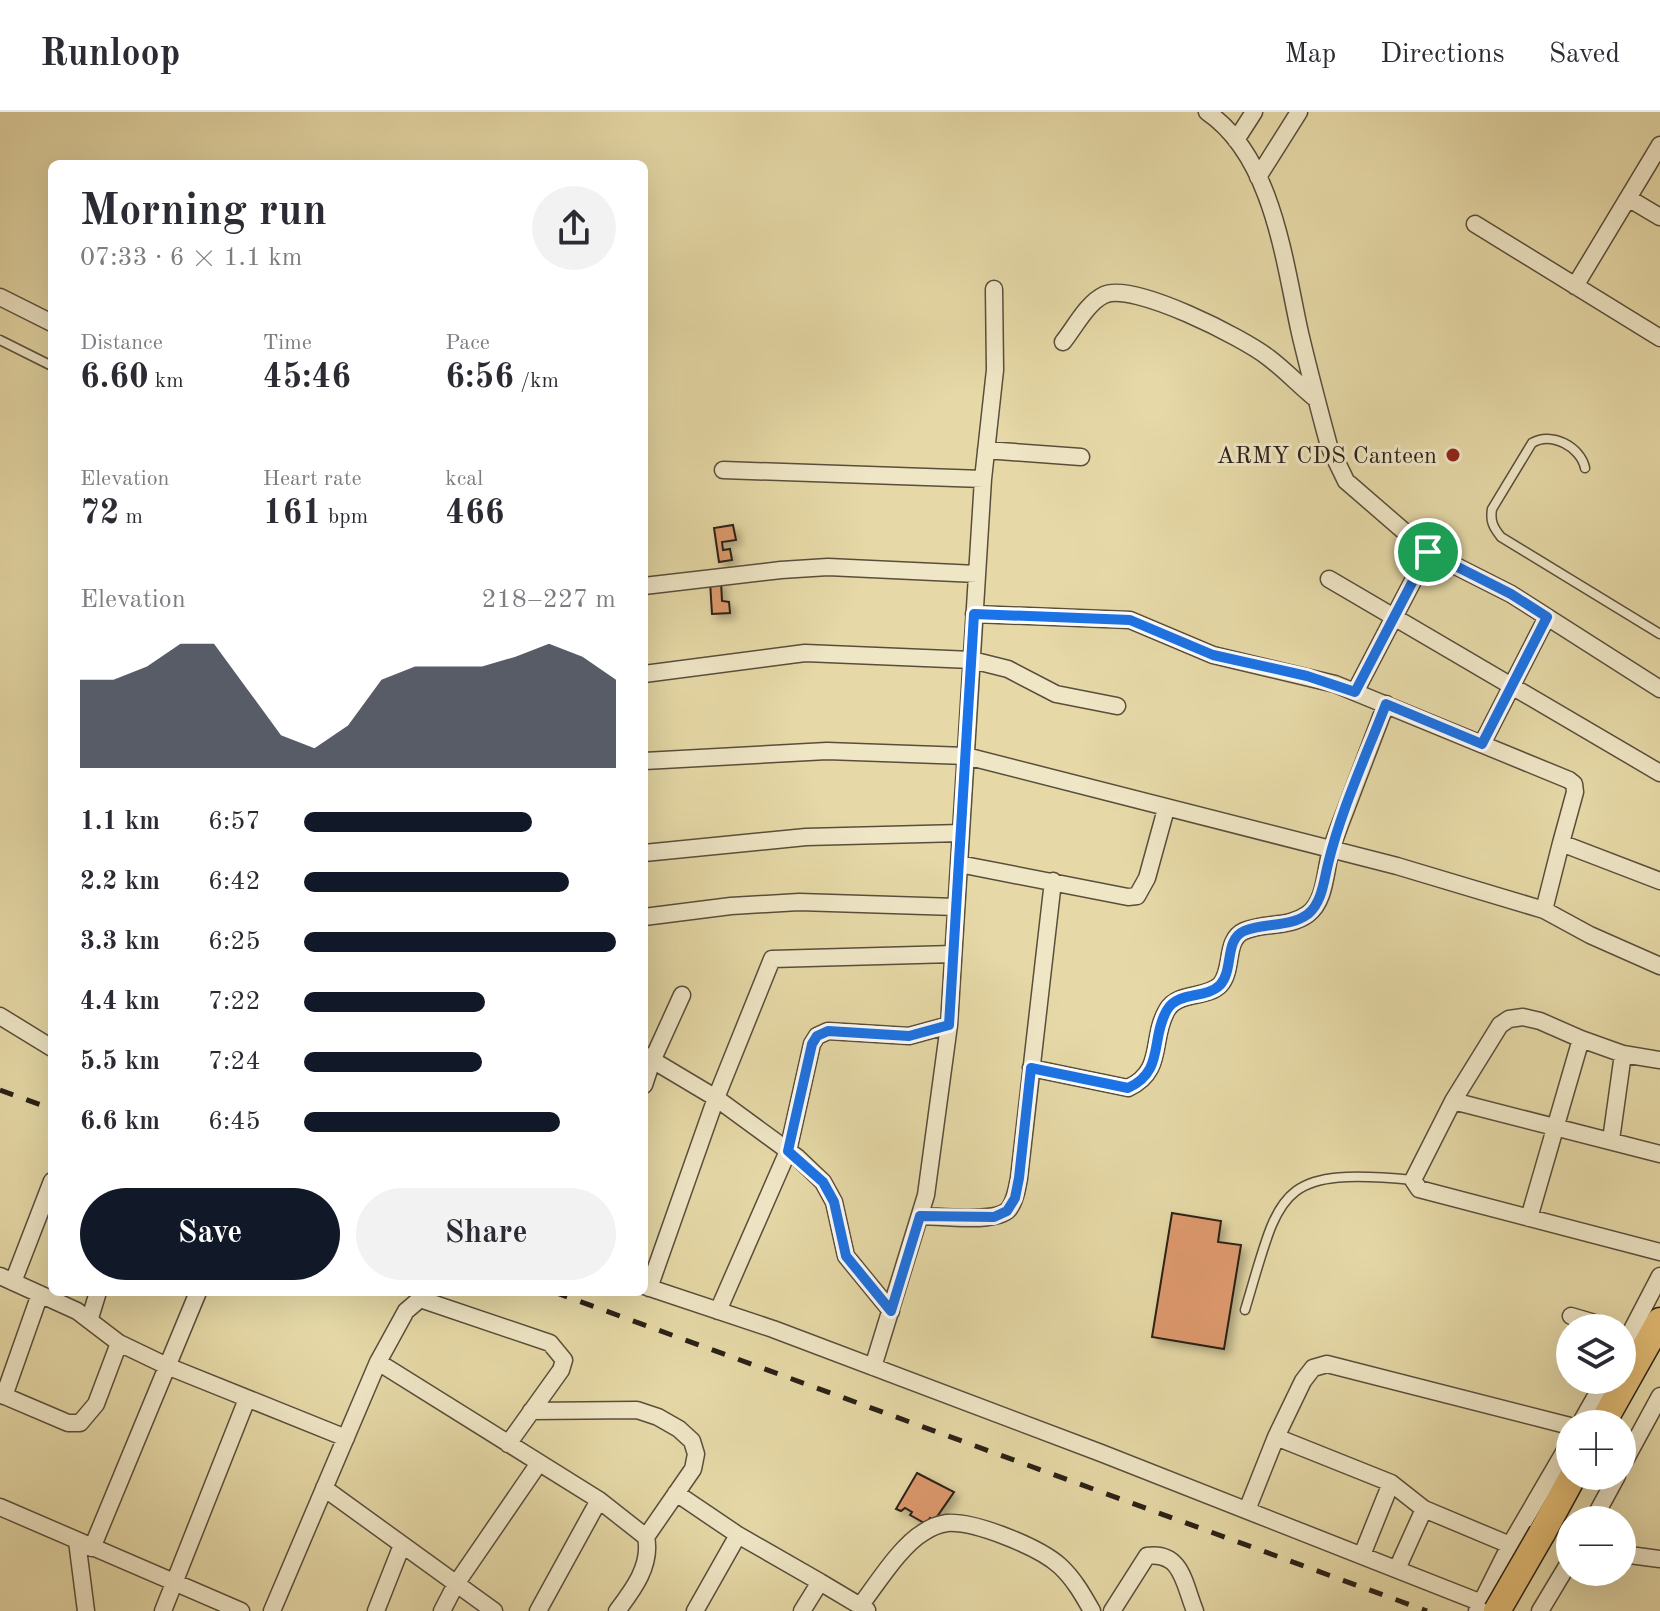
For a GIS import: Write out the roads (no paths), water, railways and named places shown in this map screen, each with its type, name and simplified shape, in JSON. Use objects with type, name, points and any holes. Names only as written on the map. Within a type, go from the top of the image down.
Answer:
[{"type":"highway","points":[[1610,1410],[1660,1321]]},
{"type":"highway","points":[[1489,1609],[1564,1490]]},
{"type":"street","points":[[1236,140],[1254,112]]},
{"type":"street","points":[[1258,177],[1299,112]]},
{"type":"street","points":[[1218,115],[1258,177],[1271,206],[1316,399],[1329,446],[1346,481],[1428,552],[1511,594],[1660,689]]},
{"type":"street","points":[[1575,286],[1660,145]]},
{"type":"street","points":[[1628,198],[1660,217]]},
{"type":"street","points":[[1475,224],[1660,338]]},
{"type":"street","points":[[873,1367],[926,1195],[949,1025],[983,479],[995,370],[994,289]]},
{"type":"street","points":[[1063,342],[1094,302],[1105,294],[1118,292],[1143,296],[1204,321],[1268,356],[1316,399]]},
{"type":"street","points":[[0,297],[48,321]]},
{"type":"street","points":[[986,450],[1081,457]]},
{"type":"street","points":[[723,470],[983,479]]},
{"type":"street","points":[[1355,692],[1428,552]]},
{"type":"street","points":[[648,585],[828,567],[977,574]]},
{"type":"street","points":[[1329,579],[1660,773]]},
{"type":"street","points":[[974,614],[1130,620],[1213,655],[1307,676],[1355,692],[1569,780],[1574,784],[1575,792],[1544,910]]},
{"type":"street","points":[[1482,744],[1547,617]]},
{"type":"street","points":[[648,673],[805,653],[972,660],[1008,669],[1056,694],[1117,706]]},
{"type":"street","points":[[1031,1068],[1128,1088],[1140,1083],[1148,1074],[1167,1010],[1183,997],[1220,985],[1226,975],[1233,942],[1245,930],[1290,923],[1309,913],[1319,901],[1331,850],[1386,704]]},
{"type":"street","points":[[648,761],[827,751],[966,756],[1397,866],[1544,910],[1590,935],[1660,966]]},
{"type":"street","points":[[959,864],[1128,897],[1137,896],[1147,878],[1166,809]]},
{"type":"street","points":[[648,853],[806,837],[961,833]]},
{"type":"street","points":[[1561,843],[1660,881]]},
{"type":"street","points":[[920,1216],[994,1217],[1007,1211],[1015,1198],[1053,881]]},
{"type":"street","points":[[648,916],[731,906],[799,902],[956,907]]},
{"type":"street","points":[[648,1282],[716,1098],[772,959],[953,954]]},
{"type":"street","points":[[682,995],[648,1058],[716,1098],[788,1151],[823,1182],[834,1202],[846,1256],[891,1311]]},
{"type":"street","points":[[0,1016],[48,1046]]},
{"type":"street","points":[[1660,1060],[1623,1054],[1540,1021],[1523,1017],[1509,1019],[1500,1025],[1453,1101],[1413,1180],[1419,1189],[1660,1252]]},
{"type":"street","points":[[718,1311],[788,1151],[812,1044],[817,1036],[828,1031],[909,1036],[949,1025]]},
{"type":"street","points":[[1529,1218],[1581,1039]]},
{"type":"street","points":[[1611,1140],[1623,1054]]},
{"type":"street","points":[[1453,1101],[1660,1154]]},
{"type":"street","points":[[48,1190],[7,1279],[90,1318],[119,1343],[167,1366],[346,1438]]},
{"type":"street","points":[[1636,1316],[1660,1276]]},
{"type":"street","points":[[648,1288],[873,1367],[1362,1555],[1489,1609],[1510,1545],[1556,1466]]},
{"type":"street","points":[[40,1294],[2,1395],[68,1423],[80,1423],[96,1404],[119,1343]]},
{"type":"street","points":[[90,1318],[97,1296]]},
{"type":"street","points":[[86,1611],[84,1545],[196,1296]]},
{"type":"street","points":[[272,1611],[378,1362],[406,1311],[420,1299],[550,1343],[558,1350],[564,1360],[561,1370],[508,1444]]},
{"type":"street","points":[[378,1362],[599,1500],[646,1537],[647,1559],[639,1579],[617,1611]]},
{"type":"street","points":[[1247,1510],[1276,1437],[1303,1381],[1313,1368],[1327,1364],[1556,1422]]},
{"type":"street","points":[[163,1611],[247,1399]]},
{"type":"street","points":[[1636,1442],[1658,1405]]},
{"type":"street","points":[[531,1411],[637,1410],[658,1417],[692,1441],[696,1454],[693,1469],[646,1537]]},
{"type":"street","points":[[1276,1437],[1391,1483],[1424,1509],[1510,1545]]},
{"type":"street","points":[[442,1611],[456,1584],[539,1463]]},
{"type":"street","points":[[1362,1555],[1391,1483]]},
{"type":"street","points":[[324,1488],[494,1611]]},
{"type":"street","points":[[676,1493],[738,1535],[864,1608],[914,1539],[946,1523],[1007,1537],[1039,1549],[1061,1567],[1092,1611]]},
{"type":"street","points":[[538,1611],[599,1500]]},
{"type":"street","points":[[0,1507],[241,1611]]},
{"type":"street","points":[[1397,1569],[1424,1509]]},
{"type":"street","points":[[695,1611],[738,1535]]},
{"type":"street","points":[[376,1611],[402,1545]]},
{"type":"street","points":[[1112,1611],[1147,1556],[1165,1555],[1174,1561],[1195,1611]]},
{"type":"street","points":[[1636,1556],[1660,1559]]},
{"type":"street","points":[[802,1611],[820,1582]]},
{"type":"street","points":[[1540,1611],[1556,1584]]},
{"type":"lane","points":[[0,340],[48,364]]},
{"type":"lane","points":[[1585,468],[1579,454],[1565,445],[1550,438],[1540,438],[1532,443],[1492,509],[1490,519],[1493,528],[1501,537],[1660,634]]},
{"type":"lane","points":[[1245,1310],[1272,1221],[1282,1202],[1296,1189],[1319,1179],[1346,1176],[1413,1180]]},
{"type":"railway","points":[[0,1090],[48,1108]]},
{"type":"railway","points":[[565,1296],[1427,1611]]},
{"type":"place","name":"ARMY CDS Canteen","points":[[1453,455]]}]
